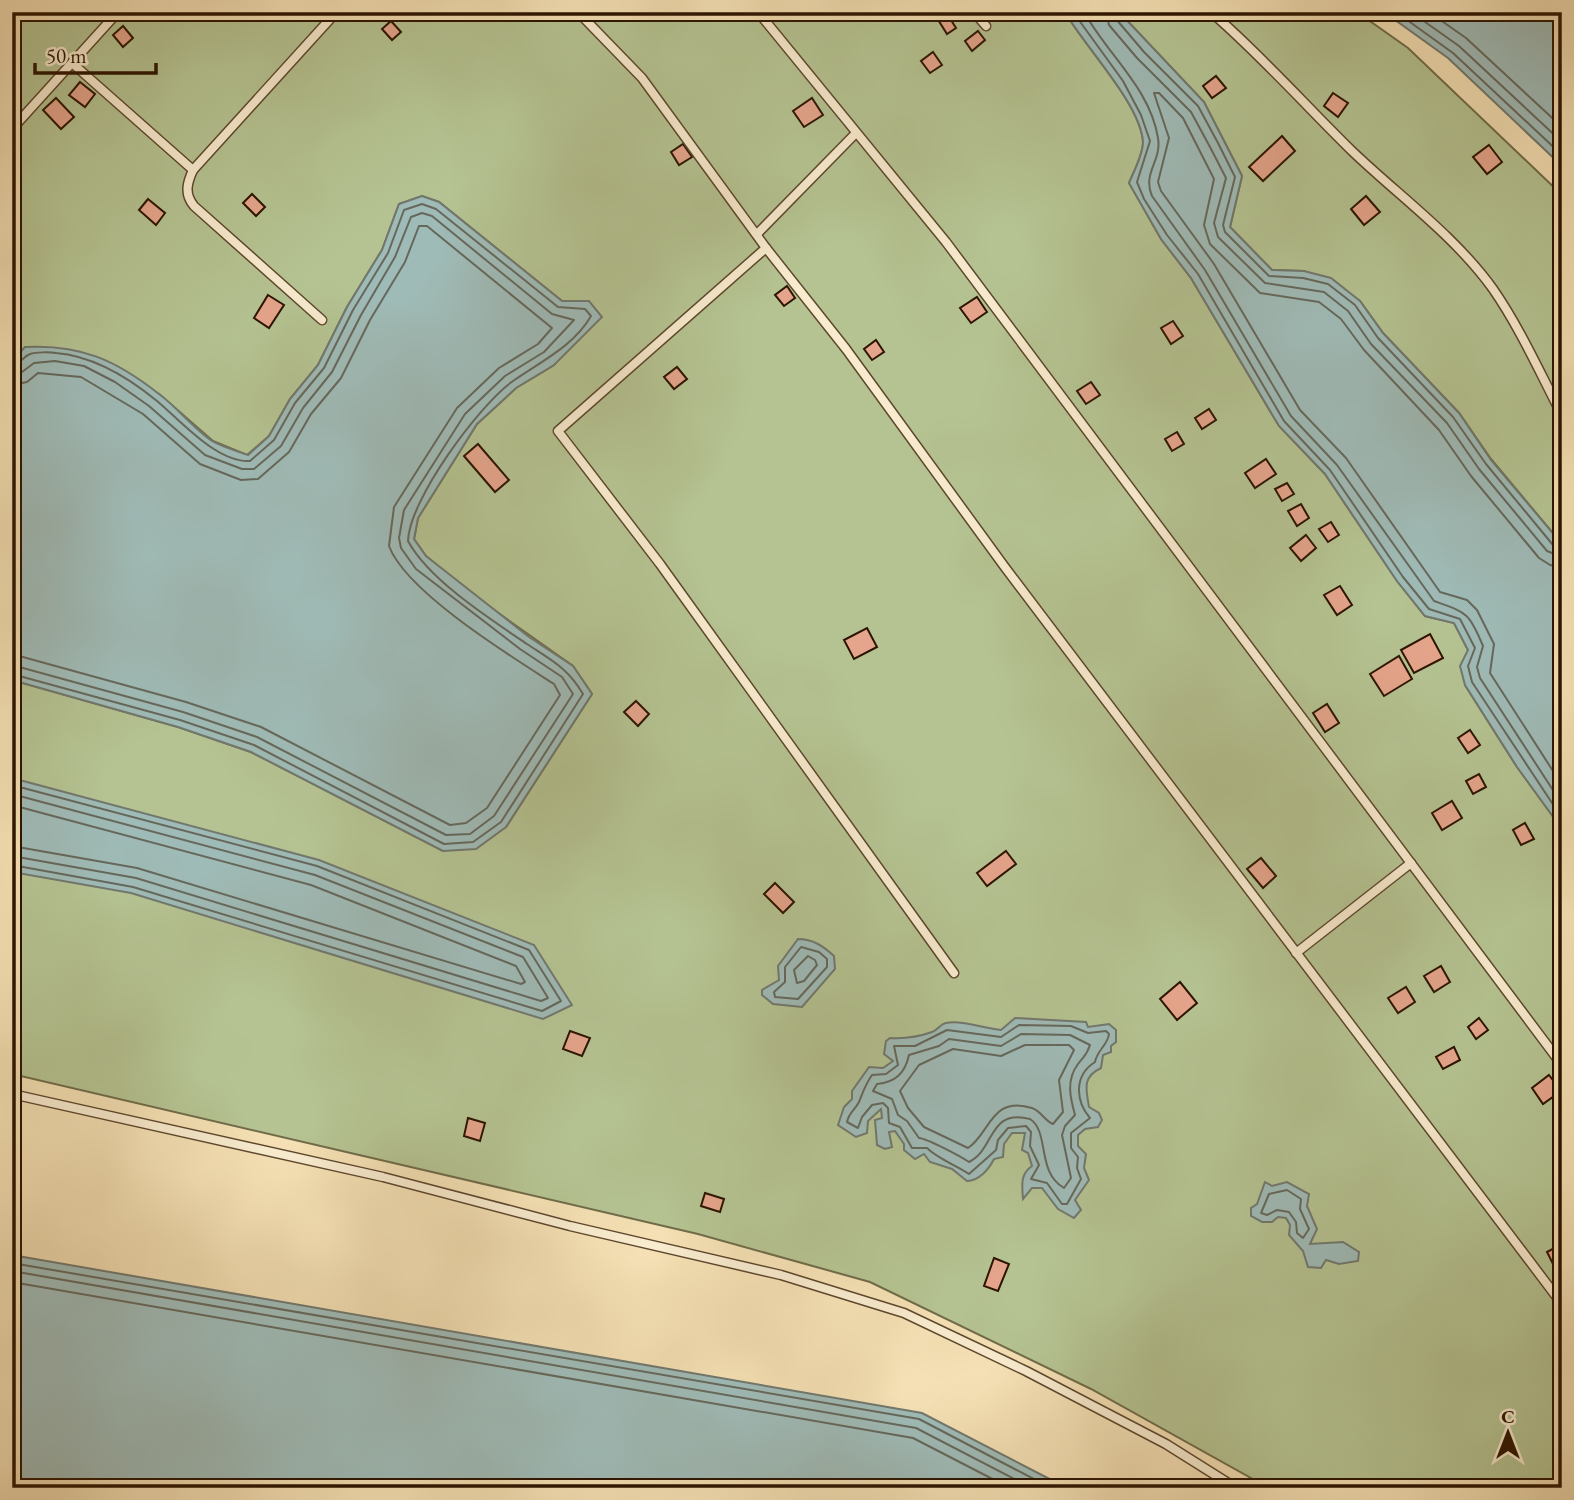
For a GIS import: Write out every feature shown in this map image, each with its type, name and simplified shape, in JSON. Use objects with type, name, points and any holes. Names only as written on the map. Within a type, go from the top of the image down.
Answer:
[{"type":"lane","points":[[12,129],[118,12]]},
{"type":"lane","points":[[578,12],[642,78],[766,248],[846,349],[1004,566],[1562,1304]]},
{"type":"lane","points":[[758,12],[946,242],[1562,1065]]},
{"type":"lane","points":[[974,12],[986,26]]},
{"type":"lane","points":[[1212,12],[1353,152],[1462,251],[1493,289],[1562,415]]},
{"type":"lane","points":[[322,320],[194,206],[189,200],[187,184],[194,170],[331,18]]},
{"type":"lane","points":[[72,63],[194,170]]},
{"type":"lane","points":[[757,234],[856,133]]},
{"type":"lane","points":[[766,248],[558,431],[660,564],[954,973]]},
{"type":"lane","points":[[1296,953],[1411,863]]},
{"type":"lane","points":[[12,1094],[383,1177],[570,1227],[781,1275],[904,1313],[1026,1371],[1166,1444],[1236,1488]]},
{"type":"green space","points":[[12,12],[1065,12],[1133,110],[1140,127],[1143,147],[1129,183],[1161,239],[1191,278],[1279,426],[1325,474],[1397,581],[1425,616],[1454,623],[1468,650],[1465,685],[1517,767],[1562,829],[1562,1488],[1269,1488],[1091,1389],[870,1282],[698,1234],[12,1074],[12,680],[178,727],[251,752],[443,851],[506,827],[592,694],[573,666],[470,593],[426,556],[414,539],[418,518],[477,424],[516,388],[554,365],[588,301],[562,301],[439,202],[422,196],[399,204],[382,250],[347,307],[318,365],[290,399],[269,436],[247,455],[213,441],[159,394],[12,361]]},
{"type":"green space","points":[[1119,12],[1357,12],[1408,48],[1562,195],[1562,544],[1491,459],[1459,413],[1383,333],[1360,301],[1304,271],[1272,270],[1230,227],[1242,176],[1204,102]]},
{"type":"water","points":[[1065,12],[1119,12],[1204,102],[1242,176],[1230,227],[1272,270],[1304,271],[1331,278],[1360,301],[1383,333],[1459,413],[1491,460],[1562,544],[1562,829],[1517,767],[1465,685],[1460,666],[1468,650],[1454,623],[1425,616],[1397,581],[1325,474],[1279,426],[1191,278],[1161,239],[1129,183],[1143,147],[1140,127],[1133,110]]},
{"type":"water","points":[[1384,12],[1562,12],[1562,166],[1448,58]]},
{"type":"water","points":[[422,196],[439,202],[562,301],[589,301],[602,317],[554,365],[516,388],[477,424],[418,518],[414,539],[426,556],[529,637],[573,666],[592,694],[506,827],[476,849],[443,851],[251,752],[178,727],[12,680],[12,361],[25,347],[63,348],[97,357],[143,382],[212,441],[248,455],[269,436],[290,399],[318,365],[347,307],[382,250],[399,204]]},
{"type":"water","points":[[12,778],[319,860],[534,945],[572,1005],[543,1019],[131,893],[12,872]]},
{"type":"water","points":[[798,939],[813,942],[830,952],[834,956],[835,969],[802,1007],[773,1004],[762,995],[762,990],[779,980],[778,966]]},
{"type":"water","points":[[1015,1018],[1086,1022],[1088,1027],[1109,1024],[1116,1030],[1116,1042],[1111,1046],[1111,1052],[1103,1055],[1101,1068],[1091,1075],[1087,1084],[1089,1107],[1099,1113],[1102,1120],[1098,1127],[1085,1129],[1078,1135],[1078,1146],[1086,1154],[1084,1168],[1089,1180],[1075,1200],[1081,1210],[1074,1218],[1058,1209],[1042,1188],[1032,1188],[1023,1199],[1024,1176],[1032,1166],[1028,1153],[1022,1150],[1025,1133],[1012,1133],[1004,1144],[1003,1157],[994,1159],[979,1177],[967,1181],[952,1169],[930,1162],[924,1154],[915,1159],[904,1150],[904,1144],[895,1131],[889,1132],[892,1147],[885,1149],[877,1145],[875,1120],[882,1118],[881,1109],[868,1121],[867,1133],[856,1137],[838,1125],[844,1107],[852,1099],[852,1091],[869,1067],[883,1068],[893,1061],[884,1054],[886,1041],[890,1038],[922,1035],[952,1022],[1001,1030]]},
{"type":"water","points":[[1265,1182],[1272,1186],[1287,1182],[1309,1194],[1307,1206],[1317,1229],[1310,1244],[1343,1242],[1359,1252],[1358,1261],[1339,1264],[1326,1260],[1321,1268],[1308,1267],[1303,1251],[1289,1235],[1290,1225],[1286,1218],[1278,1217],[1272,1222],[1262,1222],[1251,1216],[1251,1208],[1257,1204]]},
{"type":"water","points":[[12,1255],[922,1413],[1067,1488],[12,1488]]},
{"type":"building","points":[[946,12],[956,28],[947,34],[937,18]]},
{"type":"building","points":[[391,21],[401,32],[392,40],[382,29]]},
{"type":"building","points":[[123,26],[133,38],[123,47],[113,35]]},
{"type":"building","points":[[978,31],[985,40],[972,51],[965,41]]},
{"type":"building","points":[[933,52],[942,65],[930,73],[921,61]]},
{"type":"building","points":[[1216,76],[1226,88],[1212,98],[1203,86]]},
{"type":"building","points":[[80,82],[95,94],[85,107],[69,95]]},
{"type":"building","points":[[1333,93],[1348,103],[1338,117],[1324,106]]},
{"type":"building","points":[[56,98],[74,117],[61,129],[43,110]]},
{"type":"building","points":[[812,98],[823,115],[804,127],[793,111]]},
{"type":"building","points":[[1282,136],[1295,151],[1263,181],[1249,167]]},
{"type":"building","points":[[683,144],[692,157],[679,165],[671,152]]},
{"type":"building","points":[[1489,145],[1502,162],[1487,174],[1473,157]]},
{"type":"building","points":[[252,194],[265,207],[256,216],[243,203]]},
{"type":"building","points":[[1366,196],[1380,212],[1364,225],[1351,209]]},
{"type":"building","points":[[148,199],[165,213],[156,225],[139,210]]},
{"type":"building","points":[[787,286],[795,298],[784,306],[775,295]]},
{"type":"building","points":[[268,295],[284,305],[269,328],[254,318]]},
{"type":"building","points":[[977,297],[987,312],[971,323],[960,308]]},
{"type":"building","points":[[1173,321],[1183,336],[1171,344],[1161,328]]},
{"type":"building","points":[[876,340],[884,352],[872,360],[864,349]]},
{"type":"building","points":[[677,367],[687,379],[674,389],[664,377]]},
{"type":"building","points":[[1091,382],[1100,395],[1086,404],[1077,391]]},
{"type":"building","points":[[1209,409],[1216,420],[1202,429],[1195,418]]},
{"type":"building","points":[[1177,432],[1184,444],[1172,451],[1165,439]]},
{"type":"building","points":[[478,444],[509,480],[495,492],[464,456]]},
{"type":"building","points":[[1266,459],[1276,474],[1255,488],[1245,473]]},
{"type":"building","points":[[1287,483],[1294,494],[1282,501],[1275,489]]},
{"type":"building","points":[[1301,504],[1309,518],[1297,526],[1288,511]]},
{"type":"building","points":[[1331,522],[1339,535],[1328,542],[1319,529]]},
{"type":"building","points":[[1306,535],[1316,548],[1301,561],[1290,548]]},
{"type":"building","points":[[1340,586],[1352,605],[1337,615],[1324,595]]},
{"type":"building","points":[[867,628],[877,647],[854,659],[844,640]]},
{"type":"building","points":[[1430,634],[1443,658],[1414,673],[1401,650]]},
{"type":"building","points":[[1399,656],[1412,679],[1384,696],[1370,674]]},
{"type":"building","points":[[636,701],[649,714],[638,726],[624,712]]},
{"type":"building","points":[[1327,704],[1339,723],[1325,732],[1313,713]]},
{"type":"building","points":[[1470,730],[1480,745],[1468,753],[1458,738]]},
{"type":"building","points":[[1479,774],[1486,787],[1473,794],[1466,781]]},
{"type":"building","points":[[1452,801],[1462,818],[1442,830],[1432,813]]},
{"type":"building","points":[[1525,823],[1534,839],[1521,845],[1513,830]]},
{"type":"building","points":[[1006,851],[1016,864],[987,886],[977,873]]},
{"type":"building","points":[[1261,858],[1276,876],[1263,888],[1247,869]]},
{"type":"building","points":[[775,883],[794,902],[783,913],[764,894]]},
{"type":"building","points":[[1441,966],[1450,982],[1434,992],[1424,976]]},
{"type":"building","points":[[1180,982],[1197,1003],[1177,1020],[1160,999]]},
{"type":"building","points":[[1406,987],[1415,1002],[1398,1013],[1388,998]]},
{"type":"building","points":[[1479,1018],[1488,1030],[1476,1039],[1468,1027]]},
{"type":"building","points":[[570,1031],[590,1038],[582,1056],[563,1049]]},
{"type":"building","points":[[1454,1047],[1460,1060],[1443,1069],[1436,1057]]},
{"type":"building","points":[[1549,1075],[1561,1091],[1543,1104],[1532,1088]]},
{"type":"building","points":[[468,1118],[485,1123],[480,1141],[464,1136]]},
{"type":"building","points":[[705,1193],[724,1199],[720,1212],[701,1206]]},
{"type":"building","points":[[1562,1244],[1562,1262],[1554,1266],[1547,1252]]},
{"type":"building","points":[[994,1258],[1009,1264],[998,1291],[984,1286]]}]
